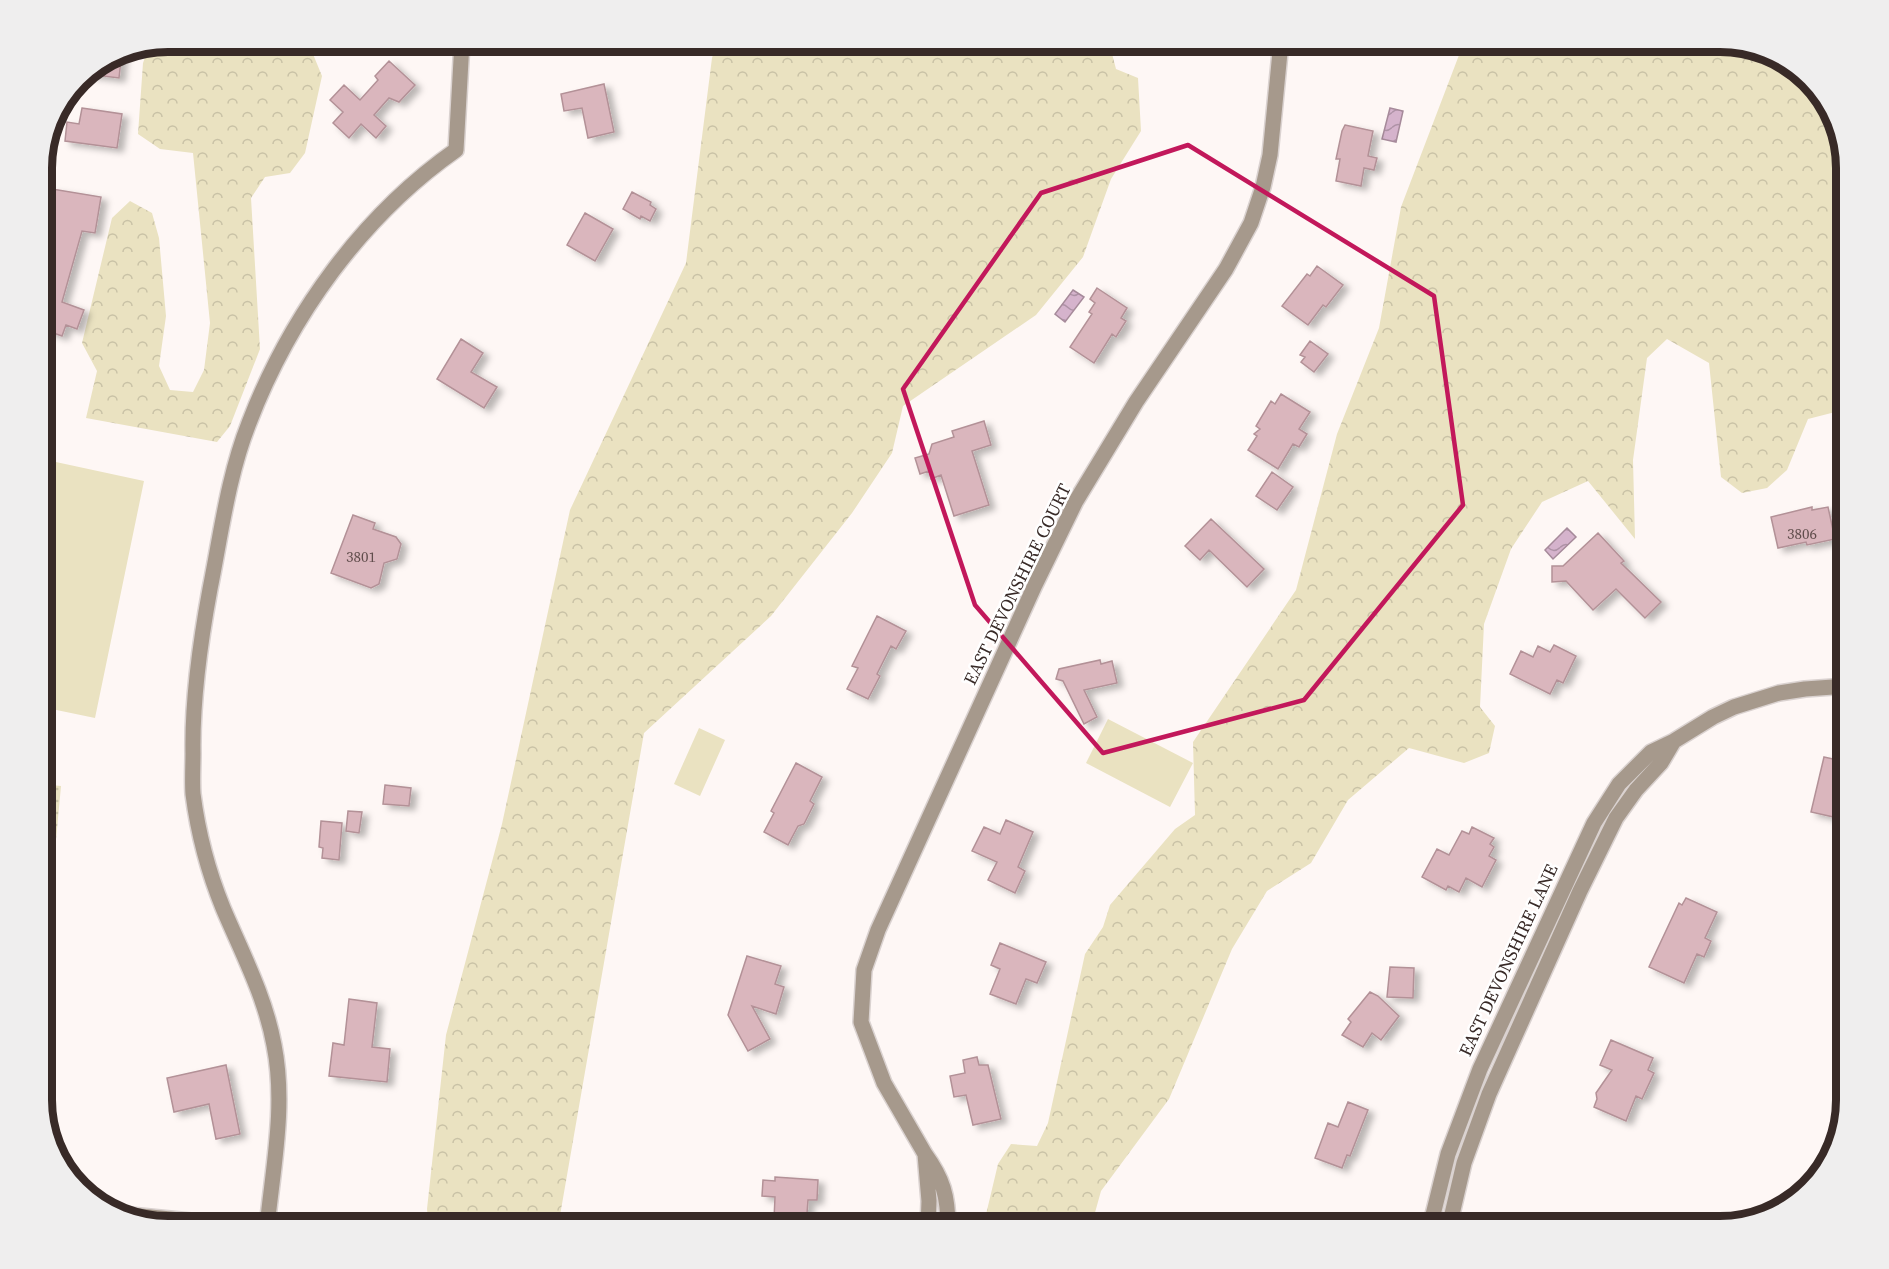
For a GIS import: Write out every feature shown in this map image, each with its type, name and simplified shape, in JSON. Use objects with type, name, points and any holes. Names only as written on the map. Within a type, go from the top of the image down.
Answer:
[{"type":"street","points":[[268,1216],[278,1134],[279,1088],[275,1046],[260,994],[203,851],[193,791],[193,709],[205,616],[233,472],[248,424],[270,375],[298,322],[361,235],[435,164],[456,150],[461,52]]},
{"type":"street","name":"EAST DEVONSHIRE COURT","points":[[947,1216],[941,1179],[884,1083],[861,1022],[867,958],[1012,634],[1076,501],[1136,402],[1226,269],[1251,223],[1263,187],[1270,155],[1280,52]]},
{"type":"street","name":"EAST DEVONSHIRE LANE","points":[[1433,1216],[1448,1154],[1469,1094],[1594,823],[1619,784],[1651,752],[1713,717],[1753,700],[1779,693],[1836,687]]},
{"type":"street","name":"EAST DEVONSHIRE LANE","points":[[1452,1216],[1464,1163],[1489,1094],[1585,882],[1617,818],[1636,790],[1660,763],[1674,741]]},
{"type":"street","name":"EAST DEVONSHIRE COURT","points":[[925,1154],[928,1216]]},
{"type":"highlighted area","points":[[1188,145],[1434,296],[1463,505],[1304,700],[1103,753],[975,605],[903,389],[1041,193]]},
{"type":"green space","points":[[169,52],[312,52],[322,76],[305,153],[290,173],[265,177],[251,198],[260,349],[230,426],[217,442],[86,418],[97,371],[82,343],[112,218],[130,201],[152,213],[159,238],[166,316],[159,366],[170,390],[193,392],[204,370],[210,323],[193,153],[160,149],[138,134],[143,63],[146,55]]},
{"type":"green space","points":[[714,52],[1112,52],[1116,69],[1138,78],[1141,131],[1111,179],[1083,257],[1036,315],[903,406],[892,453],[852,513],[771,616],[644,733],[560,1216],[428,1216],[446,1035],[502,824],[570,510],[686,263]]},
{"type":"green space","points":[[1460,52],[1720,52],[1750,56],[1765,61],[1785,72],[1808,92],[1828,124],[1833,139],[1836,154],[1836,412],[1808,419],[1787,470],[1767,488],[1742,493],[1721,477],[1709,363],[1667,339],[1647,358],[1633,460],[1635,539],[1588,481],[1542,502],[1511,549],[1484,624],[1480,707],[1495,726],[1489,753],[1464,763],[1409,748],[1348,800],[1311,863],[1267,891],[1232,949],[1169,1099],[1101,1191],[1094,1216],[986,1216],[998,1164],[1011,1144],[1037,1146],[1048,1123],[1085,954],[1103,927],[1110,905],[1175,829],[1195,815],[1193,742],[1296,590],[1337,434],[1379,328],[1401,207]]},
{"type":"green space","points":[[53,461],[144,481],[95,718],[53,709]]},
{"type":"green space","points":[[1108,719],[1193,763],[1170,807],[1086,763]]},
{"type":"green space","points":[[699,728],[725,740],[700,796],[674,784]]},
{"type":"green space","points":[[53,785],[61,786],[53,871]]},
{"type":"water","points":[[1390,108],[1403,111],[1396,142],[1382,139]]},
{"type":"water","points":[[1073,290],[1084,297],[1065,322],[1055,314]]},
{"type":"water","points":[[1567,528],[1576,537],[1553,559],[1545,550]]},
{"type":"building","points":[[389,61],[415,85],[399,102],[389,98],[374,115],[386,126],[376,138],[361,124],[349,138],[333,123],[343,112],[330,100],[344,85],[360,100],[378,80],[375,76]]},
{"type":"building","points":[[121,63],[119,78],[100,76]]},
{"type":"building","points":[[604,84],[614,132],[588,138],[582,108],[564,111],[561,94]]},
{"type":"building","points":[[82,108],[122,114],[117,148],[65,141],[67,122],[79,124]]},
{"type":"building","points":[[1345,125],[1373,131],[1368,156],[1377,158],[1374,170],[1364,168],[1361,186],[1336,181],[1340,159],[1336,159]]},
{"type":"building","points":[[53,189],[101,197],[95,233],[82,231],[62,302],[84,310],[77,329],[66,325],[62,336],[53,333]]},
{"type":"building","points":[[632,192],[651,202],[650,205],[656,209],[650,221],[641,216],[640,219],[623,209]]},
{"type":"building","points":[[585,213],[613,229],[595,261],[567,245]]},
{"type":"building","points":[[1317,266],[1343,285],[1326,307],[1323,305],[1308,325],[1282,306],[1307,274],[1310,276]]},
{"type":"building","points":[[1097,288],[1127,308],[1121,318],[1126,321],[1116,337],[1112,334],[1094,363],[1070,347],[1092,314],[1089,312],[1095,303],[1090,299]]},
{"type":"building","points":[[461,339],[483,353],[471,372],[497,387],[484,408],[437,379]]},
{"type":"building","points":[[1310,341],[1328,354],[1314,372],[1301,362],[1305,357],[1300,355]]},
{"type":"building","points":[[1281,394],[1310,412],[1299,429],[1307,434],[1299,447],[1293,444],[1278,469],[1248,450],[1257,436],[1254,434],[1260,429],[1256,426],[1271,401],[1275,404]]},
{"type":"building","points":[[984,421],[991,445],[972,451],[989,505],[954,516],[941,475],[931,479],[929,471],[920,474],[915,458],[929,454],[932,444],[954,437],[952,431]]},
{"type":"building","points":[[1272,472],[1293,487],[1277,510],[1256,496]]},
{"type":"building","points":[[1812,507],[1812,510],[1828,507],[1835,539],[1778,548],[1771,517]]},
{"type":"building","points":[[353,515],[375,523],[373,529],[396,537],[401,544],[397,559],[384,563],[379,584],[371,588],[331,573]]},
{"type":"building","points":[[1211,519],[1264,569],[1247,587],[1209,550],[1200,560],[1185,546]]},
{"type":"building","points":[[1598,533],[1624,561],[1621,563],[1661,602],[1645,618],[1616,589],[1593,610],[1566,581],[1552,582],[1552,566],[1563,566]]},
{"type":"building","points":[[877,616],[906,631],[896,649],[891,646],[877,674],[880,676],[868,699],[847,689],[858,668],[852,666]]},
{"type":"building","points":[[1554,645],[1576,656],[1563,683],[1557,680],[1550,694],[1510,674],[1521,651],[1533,657],[1538,646],[1550,652]]},
{"type":"building","points":[[1100,660],[1101,664],[1112,661],[1117,683],[1084,690],[1097,717],[1084,724],[1063,681],[1056,679],[1059,669]]},
{"type":"building","points":[[1824,757],[1836,760],[1836,818],[1811,812]]},
{"type":"building","points":[[796,763],[822,777],[810,801],[814,804],[804,824],[798,826],[788,845],[764,832],[774,813],[771,811]]},
{"type":"building","points":[[385,785],[411,788],[409,806],[383,804]]},
{"type":"building","points":[[348,811],[362,812],[359,833],[346,831]]},
{"type":"building","points":[[1006,820],[1033,832],[1018,867],[1025,871],[1015,893],[988,880],[997,862],[972,851],[984,827],[1000,834]]},
{"type":"building","points":[[321,821],[342,823],[339,860],[322,858],[323,848],[319,847]]},
{"type":"building","points":[[1472,827],[1494,838],[1490,844],[1494,847],[1489,856],[1496,860],[1482,887],[1466,878],[1459,892],[1448,886],[1446,890],[1422,877],[1437,849],[1449,855],[1462,831],[1469,834]]},
{"type":"building","points":[[1686,898],[1717,912],[1705,938],[1711,941],[1704,957],[1697,954],[1684,983],[1649,967],[1679,903],[1682,905]]},
{"type":"building","points":[[1000,943],[1046,962],[1037,983],[1026,979],[1016,1004],[990,994],[1000,969],[991,965]]},
{"type":"building","points":[[747,956],[781,966],[775,984],[784,987],[776,1014],[752,1006],[770,1039],[748,1051],[728,1015]]},
{"type":"building","points":[[1390,967],[1414,968],[1413,998],[1387,997]]},
{"type":"building","points":[[1370,992],[1378,996],[1399,1016],[1381,1040],[1372,1033],[1363,1047],[1342,1035],[1351,1022],[1348,1019]]},
{"type":"building","points":[[349,999],[377,1003],[372,1047],[390,1049],[387,1082],[329,1076],[333,1043],[344,1045]]},
{"type":"building","points":[[1611,1040],[1653,1058],[1648,1070],[1654,1073],[1642,1099],[1636,1096],[1626,1121],[1594,1107],[1597,1099],[1596,1093],[1612,1070],[1600,1065]]},
{"type":"building","points":[[977,1057],[979,1065],[988,1065],[1001,1119],[973,1125],[966,1095],[954,1097],[950,1076],[965,1073],[963,1060]]},
{"type":"building","points":[[226,1065],[240,1134],[216,1139],[209,1104],[174,1112],[167,1078]]},
{"type":"building","points":[[1348,1102],[1368,1110],[1350,1156],[1347,1155],[1342,1168],[1315,1158],[1328,1123],[1338,1127]]},
{"type":"building","points":[[775,1177],[818,1180],[817,1200],[808,1200],[807,1216],[774,1216],[775,1197],[762,1196],[763,1180],[775,1181]]}]
